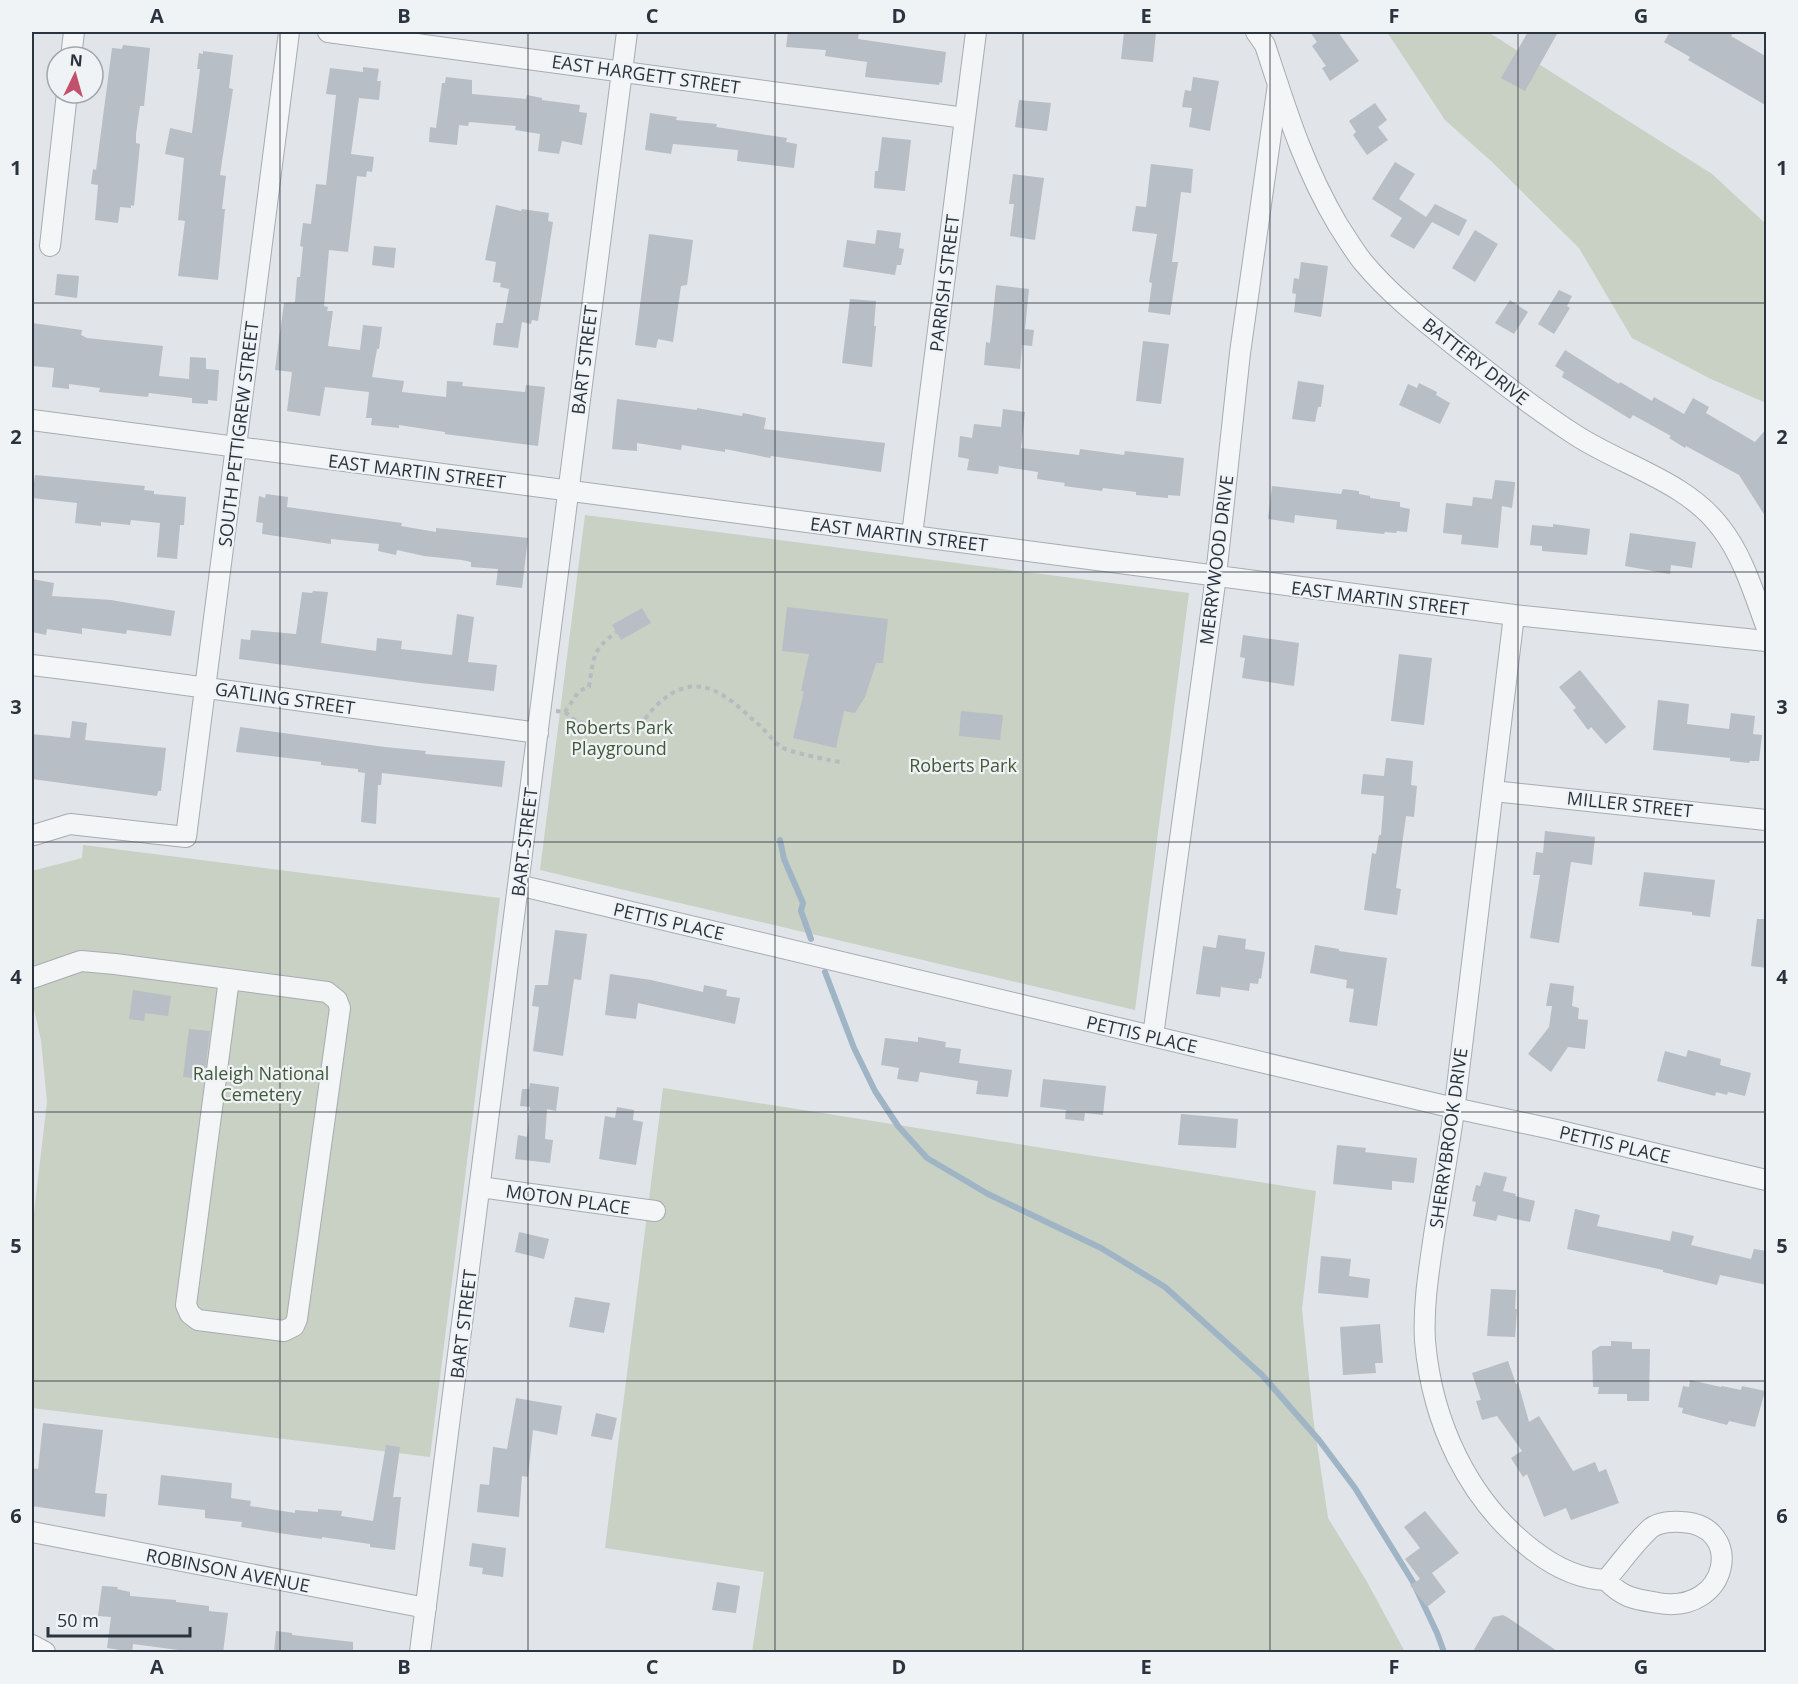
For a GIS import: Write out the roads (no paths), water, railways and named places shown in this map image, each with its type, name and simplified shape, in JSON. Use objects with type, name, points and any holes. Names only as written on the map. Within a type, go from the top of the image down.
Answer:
[{"type":"street","name":"SOUTH PETTIGREW STREET","points":[[34,835],[70,824],[186,837],[289,32]]},
{"type":"street","name":"EAST HARGETT STREET","points":[[328,32],[965,118]]},
{"type":"street","name":"BART STREET","points":[[420,1653],[627,32]]},
{"type":"street","name":"PARRISH STREET","points":[[912,536],[976,32]]},
{"type":"street","name":"BATTERY DRIVE","points":[[1256,32],[1265,45],[1301,153],[1322,196],[1363,262],[1419,317],[1505,385],[1578,437],[1680,491],[1700,506],[1721,528],[1735,551],[1767,626]]},
{"type":"street","name":"MERRYWOOD DRIVE","points":[[1153,1036],[1216,576],[1240,353],[1278,84]]},
{"type":"street","points":[[50,246],[66,105]]},
{"type":"street","name":"EAST MARTIN STREET","points":[[32,420],[1514,615],[1767,641]]},
{"type":"street","name":"SHERRYBROOK DRIVE","points":[[1514,615],[1454,1108],[1427,1280],[1425,1338],[1429,1368],[1447,1434],[1458,1460],[1477,1494],[1495,1516],[1520,1541],[1546,1560],[1572,1574],[1592,1580],[1606,1580],[1617,1592],[1630,1599],[1665,1605],[1683,1604],[1703,1596],[1718,1578],[1722,1559],[1718,1542],[1707,1530],[1693,1522],[1673,1521],[1653,1527],[1606,1580]]},
{"type":"street","name":"GATLING STREET","points":[[32,665],[538,733]]},
{"type":"street","name":"MILLER STREET","points":[[1493,790],[1767,820]]},
{"type":"street","name":"PETTIS PLACE","points":[[518,885],[1454,1108],[1767,1180]]},
{"type":"street","points":[[32,978],[81,961],[229,979],[327,992],[337,1000],[339,1008],[297,1319],[294,1326],[284,1331],[198,1320],[190,1314],[186,1305],[229,979]]},
{"type":"street","name":"MOTON PLACE","points":[[480,1187],[655,1211]]},
{"type":"street","name":"ROBINSON AVENUE","points":[[32,1532],[426,1608]]},
{"type":"street","points":[[32,1645],[45,1653]]},
{"type":"waterway","points":[[780,840],[784,859],[803,903],[801,911],[811,939]]},
{"type":"waterway","points":[[825,972],[854,1048],[875,1091],[898,1126],[927,1158],[988,1194],[1101,1248],[1165,1287],[1262,1375],[1319,1440],[1355,1488],[1413,1582],[1444,1652]]},
{"type":"park label","name":"Roberts Park Playground","points":[[619,737]]},
{"type":"park label","name":"Roberts Park","points":[[963,765]]},
{"type":"park label","name":"Raleigh National Cemetery","points":[[261,1083]]}]
